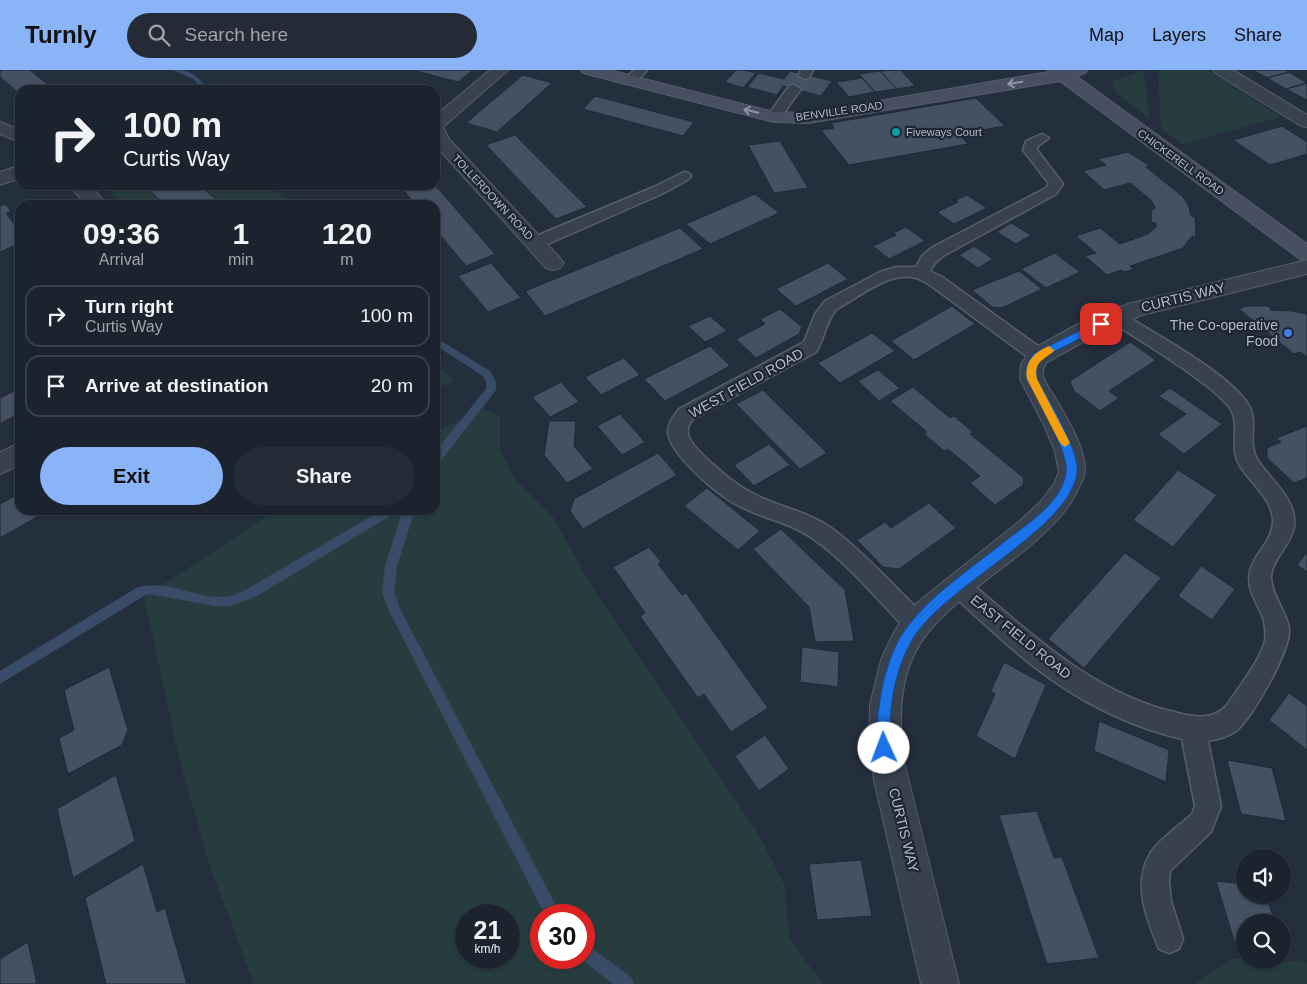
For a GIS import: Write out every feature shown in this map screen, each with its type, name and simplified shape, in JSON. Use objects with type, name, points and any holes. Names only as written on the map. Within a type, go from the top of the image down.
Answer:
[{"type":"main road","name":"BENVILLE ROAD","points":[[589,70],[635,75],[774,117],[808,118],[1066,72]]},
{"type":"main road","name":"CHICKERELL ROAD","points":[[1066,72],[1307,254]]},
{"type":"street","points":[[440,121],[500,70]]},
{"type":"street","points":[[1222,70],[1307,122]]},
{"type":"street","points":[[0,127],[15,134]]},
{"type":"street","name":"TOLLERDOWN ROAD","points":[[440,139],[553,263]]},
{"type":"street","points":[[0,179],[15,173]]},
{"type":"street","points":[[84,190],[92,200]]},
{"type":"street","name":"CURTIS WAY","points":[[940,984],[884,748],[883,723],[889,686],[908,635],[916,624],[933,606],[1046,515],[1063,496],[1069,483],[1072,472],[1068,449],[1032,379],[1030,370],[1033,362],[1039,356],[1116,317],[1150,304],[1307,266]]},
{"type":"street","points":[[0,464],[15,456]]},
{"type":"lane","points":[[774,117],[794,89]]},
{"type":"lane","points":[[921,273],[928,260],[937,252],[1055,188],[1054,180],[1030,150],[1031,144],[1042,138]]},
{"type":"lane","points":[[535,243],[659,190],[684,176]]},
{"type":"lane","name":"WEST FIELD ROAD","points":[[916,624],[826,536],[800,521],[742,498],[705,469],[685,450],[679,439],[677,428],[681,419],[692,411],[810,347],[817,336],[824,311],[831,305],[893,272],[906,270],[921,273],[936,281],[1039,356]]},
{"type":"lane","name":"EAST FIELD ROAD","points":[[958,586],[1052,666],[1083,686],[1097,694],[1172,725],[1193,729],[1213,728],[1230,721],[1276,646],[1278,629],[1276,619],[1260,582],[1260,575],[1261,569],[1283,533],[1285,521],[1280,504],[1245,456],[1243,443],[1244,417],[1238,403],[1213,381],[1116,317]]},
{"type":"lane","points":[[1170,939],[1157,901],[1154,879],[1156,868],[1202,823],[1208,806],[1193,729]]},
{"type":"green space","points":[[1144,70],[1149,118],[1120,96],[1113,87],[1114,81]]},
{"type":"green space","points":[[1158,70],[1207,70],[1281,117],[1182,144],[1161,129]]},
{"type":"green space","points":[[109,190],[275,190],[287,200],[117,200]]},
{"type":"green space","points":[[440,367],[454,380],[440,387]]},
{"type":"green space","points":[[483,409],[500,416],[500,449],[515,479],[553,517],[592,587],[758,833],[784,884],[790,940],[823,984],[254,984],[209,863],[179,758],[144,597],[268,515],[440,515],[440,430]]},
{"type":"green space","points":[[1235,958],[1236,969],[1291,969],[1291,961],[1307,962],[1307,984],[1196,984],[1204,976]]},
{"type":"building","points":[[34,70],[31,71],[48,85],[15,85],[15,90],[0,77],[0,71]]},
{"type":"building","points":[[412,70],[473,70],[458,82]]},
{"type":"building","points":[[736,70],[756,73],[743,88],[725,82]]},
{"type":"building","points":[[901,70],[915,86],[897,89],[880,71]]},
{"type":"building","points":[[1253,70],[1286,70],[1289,72],[1267,78]]},
{"type":"building","points":[[790,71],[832,81],[821,96],[783,86],[777,95],[747,87],[759,73],[784,79]]},
{"type":"building","points":[[880,71],[897,89],[875,92],[859,74]]},
{"type":"building","points":[[1289,72],[1307,83],[1286,89],[1267,78]]},
{"type":"building","points":[[523,75],[552,83],[497,132],[466,123]]},
{"type":"building","points":[[862,78],[875,92],[849,97],[836,82]]},
{"type":"building","points":[[1307,83],[1307,100],[1286,89]]},
{"type":"building","points":[[595,96],[694,122],[683,136],[583,109]]},
{"type":"building","name":"Fiveways Court","points":[[976,98],[1005,126],[958,134],[968,144],[849,165],[821,130],[834,128],[831,123]]},
{"type":"building","points":[[1282,126],[1307,142],[1307,154],[1270,165],[1233,140]]},
{"type":"building","points":[[515,135],[587,207],[556,219],[486,145]]},
{"type":"building","points":[[780,141],[808,188],[774,193],[748,145]]},
{"type":"building","points":[[1128,152],[1150,166],[1146,167],[1182,196],[1189,206],[1191,216],[1195,217],[1196,237],[1192,236],[1183,248],[1130,266],[1134,269],[1125,272],[1121,270],[1107,275],[1085,256],[1096,253],[1076,236],[1100,228],[1120,244],[1148,234],[1156,227],[1156,223],[1151,222],[1152,209],[1155,209],[1155,207],[1151,200],[1130,183],[1104,190],[1083,171],[1106,165],[1098,159]]},
{"type":"building","points":[[149,190],[205,190],[217,200],[160,200]]},
{"type":"building","points":[[403,190],[439,190],[495,254],[466,266],[440,235],[440,200],[412,200]]},
{"type":"building","points":[[755,194],[779,213],[710,244],[686,224]]},
{"type":"building","points":[[967,195],[987,208],[954,224],[937,212],[958,202],[956,200]]},
{"type":"building","points":[[6,204],[11,212],[6,213],[15,225],[15,245],[0,252],[0,206]]},
{"type":"building","points":[[1011,223],[1031,235],[1016,244],[997,232]]},
{"type":"building","points":[[906,227],[925,241],[889,259],[873,246],[896,235],[893,233]]},
{"type":"building","points":[[680,228],[703,249],[545,316],[525,291]]},
{"type":"building","points":[[974,246],[993,259],[978,268],[959,255]]},
{"type":"building","points":[[1055,253],[1080,272],[1046,288],[1021,269]]},
{"type":"building","points":[[491,263],[521,298],[488,312],[458,276]]},
{"type":"building","points":[[828,263],[848,279],[796,306],[776,289]]},
{"type":"building","points":[[1019,271],[1042,289],[1002,308],[992,307],[972,290]]},
{"type":"building","points":[[952,306],[975,324],[914,360],[891,341]]},
{"type":"building","name":"The Co-operative Food","points":[[1245,306],[1268,306],[1271,310],[1307,314],[1307,357],[1300,352],[1294,354],[1239,309]]},
{"type":"building","points":[[780,309],[802,327],[799,334],[756,358],[736,339],[765,324],[760,319]]},
{"type":"building","points":[[710,316],[727,331],[705,342],[688,326]]},
{"type":"building","points":[[872,333],[895,351],[840,383],[818,363]]},
{"type":"building","points":[[1130,342],[1156,360],[1109,391],[1119,398],[1100,411],[1074,391],[1070,381]]},
{"type":"building","points":[[710,346],[730,366],[665,401],[644,379]]},
{"type":"building","points":[[624,358],[640,375],[601,395],[585,377]]},
{"type":"building","points":[[878,370],[900,388],[879,401],[858,381]]},
{"type":"building","points":[[561,382],[579,402],[550,417],[532,397]]},
{"type":"building","points":[[913,387],[950,418],[954,416],[973,432],[970,434],[1024,478],[1023,485],[995,505],[970,483],[980,476],[948,449],[944,451],[924,434],[927,432],[890,401]]},
{"type":"building","points":[[1170,388],[1222,424],[1184,454],[1158,434],[1186,414],[1159,396]]},
{"type":"building","points":[[15,390],[15,416],[0,424],[0,398]]},
{"type":"building","points":[[763,390],[827,453],[800,469],[736,404]]},
{"type":"building","points":[[620,414],[645,442],[622,455],[597,426]]},
{"type":"building","points":[[549,421],[576,421],[574,446],[593,469],[567,483],[544,455]]},
{"type":"building","points":[[1307,426],[1307,478],[1294,483],[1267,458],[1267,448],[1281,442],[1276,438]]},
{"type":"building","points":[[769,444],[790,465],[754,486],[734,465]]},
{"type":"building","points":[[658,453],[677,475],[583,529],[570,511],[574,499]]},
{"type":"building","points":[[1178,470],[1217,495],[1173,547],[1133,520]]},
{"type":"building","points":[[707,488],[760,531],[738,550],[684,506]]},
{"type":"building","points":[[15,496],[15,515],[40,515],[0,538],[0,504]]},
{"type":"building","points":[[929,503],[956,528],[899,569],[883,567],[857,540],[885,522],[891,528]]},
{"type":"building","points":[[781,529],[845,590],[854,641],[815,642],[809,607],[753,549]]},
{"type":"building","points":[[649,547],[661,562],[658,564],[682,595],[686,593],[768,708],[731,732],[704,694],[698,698],[640,616],[645,613],[613,567]]},
{"type":"building","points":[[1307,552],[1307,572],[1297,565]]},
{"type":"building","points":[[1125,553],[1161,578],[1084,668],[1048,639]]},
{"type":"building","points":[[1201,566],[1235,589],[1212,620],[1178,596]]},
{"type":"building","points":[[802,647],[839,652],[838,687],[800,682]]},
{"type":"building","points":[[1004,662],[1046,685],[1015,759],[976,736],[995,694],[991,691]]},
{"type":"building","points":[[109,667],[128,730],[122,745],[68,774],[59,738],[74,730],[64,690]]},
{"type":"building","points":[[1289,693],[1307,706],[1307,750],[1269,720]]},
{"type":"building","points":[[1099,721],[1169,750],[1166,782],[1094,751]]},
{"type":"building","points":[[765,735],[789,769],[759,791],[735,756]]},
{"type":"building","points":[[1227,760],[1272,768],[1286,821],[1241,814]]},
{"type":"building","points":[[116,775],[135,841],[73,878],[57,809]]},
{"type":"building","points":[[1037,811],[1054,858],[1062,857],[1099,958],[1047,964],[999,815]]},
{"type":"building","points":[[861,860],[872,916],[817,920],[809,864]]},
{"type":"building","points":[[143,864],[157,912],[165,908],[187,984],[106,984],[85,898]]},
{"type":"building","points":[[1216,881],[1236,883],[1236,904],[1269,904],[1272,914],[1236,914],[1235,944]]},
{"type":"building","points":[[28,942],[37,984],[0,984],[0,959]]},
{"type":"waterway","points":[[176,70],[198,79],[201,85]]},
{"type":"waterway","points":[[440,343],[487,374],[491,382],[491,390],[440,454]]},
{"type":"waterway","points":[[0,678],[140,592],[149,589],[215,601],[231,601],[253,592],[383,515]]},
{"type":"waterway","points":[[407,515],[391,566],[388,592],[395,611],[547,904]]},
{"type":"waterway","points":[[595,960],[626,984]]},
{"type":"slow traffic","points":[[1049,350],[1033,362],[1030,370],[1032,379],[1065,443]]},
{"type":"place","name":"Fiveways Court","points":[[896,132]]},
{"type":"place","name":"The Co-operative Food","points":[[1288,333]]},
{"type":"route","points":[[884,748],[883,723],[885,704],[894,668],[908,635],[933,606],[1046,515],[1063,496],[1072,472],[1071,460],[1068,449],[1032,379],[1030,370],[1033,362],[1039,356],[1086,330],[1101,324]]}]
